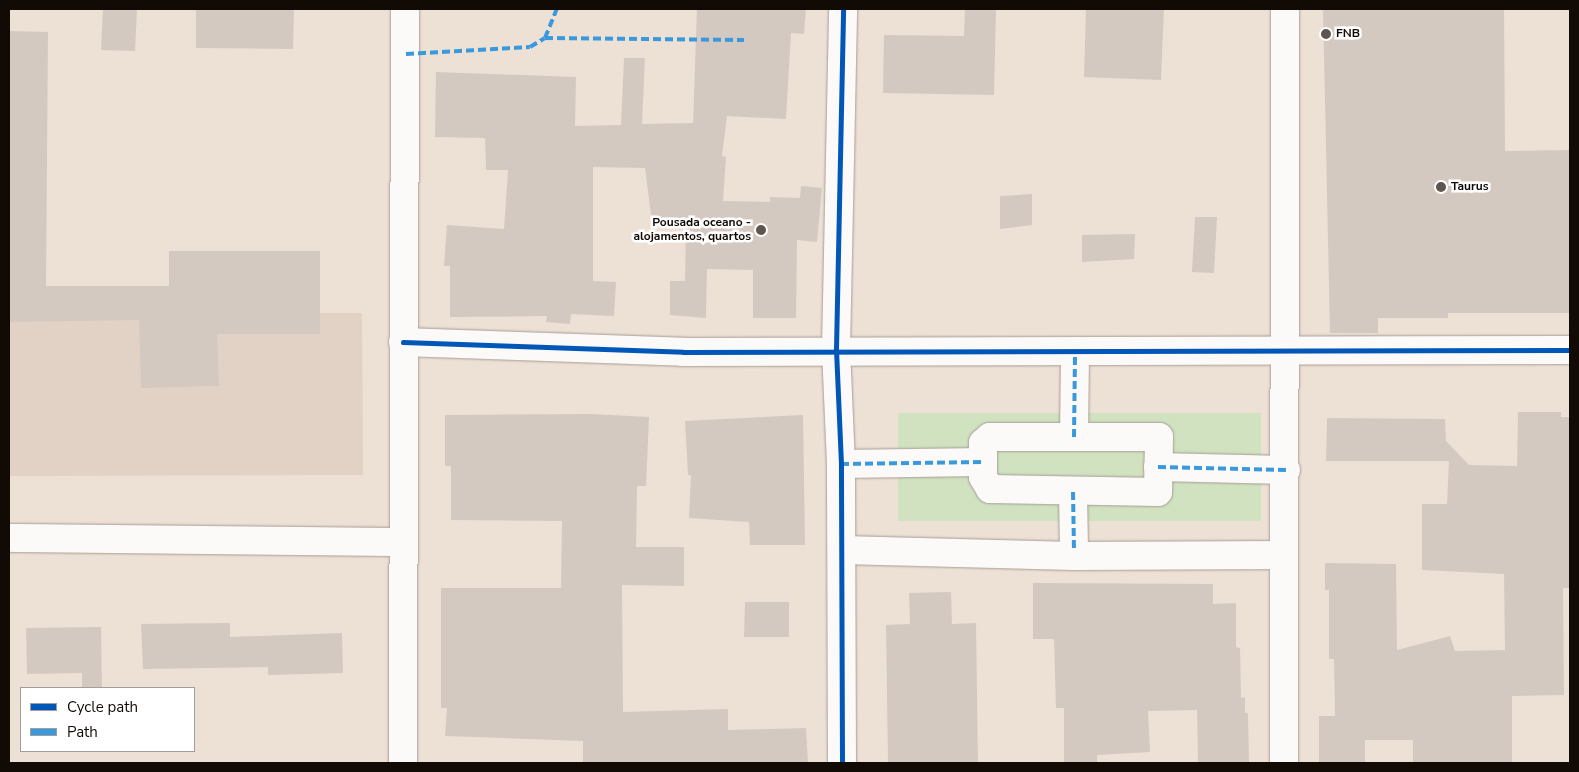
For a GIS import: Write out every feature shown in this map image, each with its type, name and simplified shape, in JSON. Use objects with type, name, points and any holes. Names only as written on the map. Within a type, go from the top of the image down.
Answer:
[{"type":"street","points":[[403,763],[402,542],[405,9]]},
{"type":"street","points":[[842,9],[836,350],[841,464],[842,763]]},
{"type":"street","points":[[1284,763],[1286,470],[1285,9]]},
{"type":"street","points":[[403,342],[683,352],[836,350],[1570,350]]},
{"type":"street","points":[[1074,437],[1075,351]]},
{"type":"street","points":[[1159,436],[1158,492],[990,489],[983,477],[983,462],[983,443],[990,437],[1159,436]]},
{"type":"street","points":[[841,464],[983,462]]},
{"type":"street","points":[[1158,467],[1286,470]]},
{"type":"street","points":[[1074,492],[1074,549]]},
{"type":"street","points":[[9,538],[402,542]]},
{"type":"street","points":[[842,550],[1074,556],[1284,555]]},
{"type":"shaded area","points":[[362,313],[363,475],[9,476],[9,314]]},
{"type":"green space","points":[[898,413],[1261,413],[1261,521],[898,521]]},
{"type":"building","points":[[103,9],[137,9],[135,51],[101,50]]},
{"type":"building","points":[[196,9],[294,9],[293,49],[196,48]]},
{"type":"building","points":[[697,9],[806,9],[804,34],[791,33],[786,119],[727,116],[722,156],[726,157],[723,201],[770,202],[770,197],[800,198],[801,186],[822,188],[817,242],[797,240],[796,318],[753,318],[753,270],[707,269],[706,318],[670,315],[670,281],[685,281],[686,217],[652,222],[645,168],[593,167],[593,281],[616,282],[614,316],[571,314],[570,324],[546,322],[547,316],[450,317],[450,266],[444,266],[447,225],[504,229],[508,170],[486,170],[485,138],[435,137],[436,72],[576,77],[575,126],[621,125],[624,58],[645,58],[642,124],[693,123]]},
{"type":"building","points":[[965,9],[996,9],[994,95],[883,93],[884,35],[964,36]]},
{"type":"building","points":[[1086,9],[1164,9],[1161,80],[1084,77]]},
{"type":"building","points":[[1323,9],[1504,9],[1505,151],[1570,150],[1569,313],[1448,313],[1448,318],[1378,318],[1378,333],[1330,333]]},
{"type":"building","points":[[9,31],[48,32],[46,286],[169,286],[169,251],[320,251],[320,334],[217,334],[219,386],[141,388],[139,320],[9,322]]},
{"type":"building","points":[[1032,194],[1032,225],[1000,229],[1000,196]]},
{"type":"building","points":[[1195,217],[1217,217],[1214,273],[1192,272]]},
{"type":"building","points":[[1135,234],[1134,259],[1082,262],[1082,235]]},
{"type":"building","points":[[1518,412],[1561,412],[1561,417],[1570,417],[1570,588],[1563,588],[1564,695],[1512,696],[1512,763],[1413,763],[1413,740],[1365,740],[1365,763],[1319,763],[1319,716],[1335,716],[1334,659],[1329,659],[1329,590],[1325,590],[1325,563],[1396,564],[1397,650],[1450,636],[1455,651],[1505,650],[1504,574],[1422,570],[1422,504],[1447,504],[1449,461],[1326,461],[1327,418],[1445,419],[1446,441],[1469,465],[1517,466]]},
{"type":"building","points":[[590,414],[649,417],[646,486],[637,486],[636,547],[684,547],[684,586],[622,585],[623,712],[728,709],[728,730],[806,728],[808,763],[583,763],[583,741],[445,736],[447,708],[441,708],[441,588],[561,588],[562,521],[451,520],[451,466],[445,466],[445,415]]},
{"type":"building","points":[[803,415],[805,545],[750,545],[749,522],[689,518],[691,475],[688,475],[685,421]]},
{"type":"building","points":[[1033,583],[1213,584],[1213,604],[1236,603],[1236,647],[1240,648],[1241,698],[1245,697],[1245,713],[1248,713],[1249,763],[1198,763],[1197,710],[1148,711],[1150,752],[1097,755],[1097,763],[1064,763],[1064,708],[1056,708],[1054,639],[1033,639]]},
{"type":"building","points":[[951,592],[952,624],[976,623],[978,763],[888,763],[886,625],[910,624],[909,593]]},
{"type":"building","points":[[745,602],[789,602],[789,637],[744,637]]},
{"type":"building","points":[[230,623],[230,637],[342,633],[343,673],[268,675],[268,667],[143,669],[141,624]]},
{"type":"building","points":[[101,627],[102,687],[82,687],[82,673],[27,674],[26,628]]},
{"type":"marked path","points":[[406,54],[530,47],[545,38],[557,9]]},
{"type":"marked path","points":[[545,38],[744,40]]},
{"type":"marked path","points":[[1074,437],[1075,351]]},
{"type":"marked path","points":[[841,464],[983,462]]},
{"type":"marked path","points":[[1158,467],[1286,470]]},
{"type":"marked path","points":[[1073,492],[1074,549]]},
{"type":"cycle path","points":[[842,763],[841,464],[836,349],[843,9]]},
{"type":"cycle path","points":[[403,342],[683,352],[1570,350]]},
{"type":"place","name":"FNB","points":[[1326,34]]},
{"type":"place","name":"Taurus","points":[[1441,187]]},
{"type":"place","name":"Pousada oceano - alojamentos, quartos","points":[[761,230]]}]
